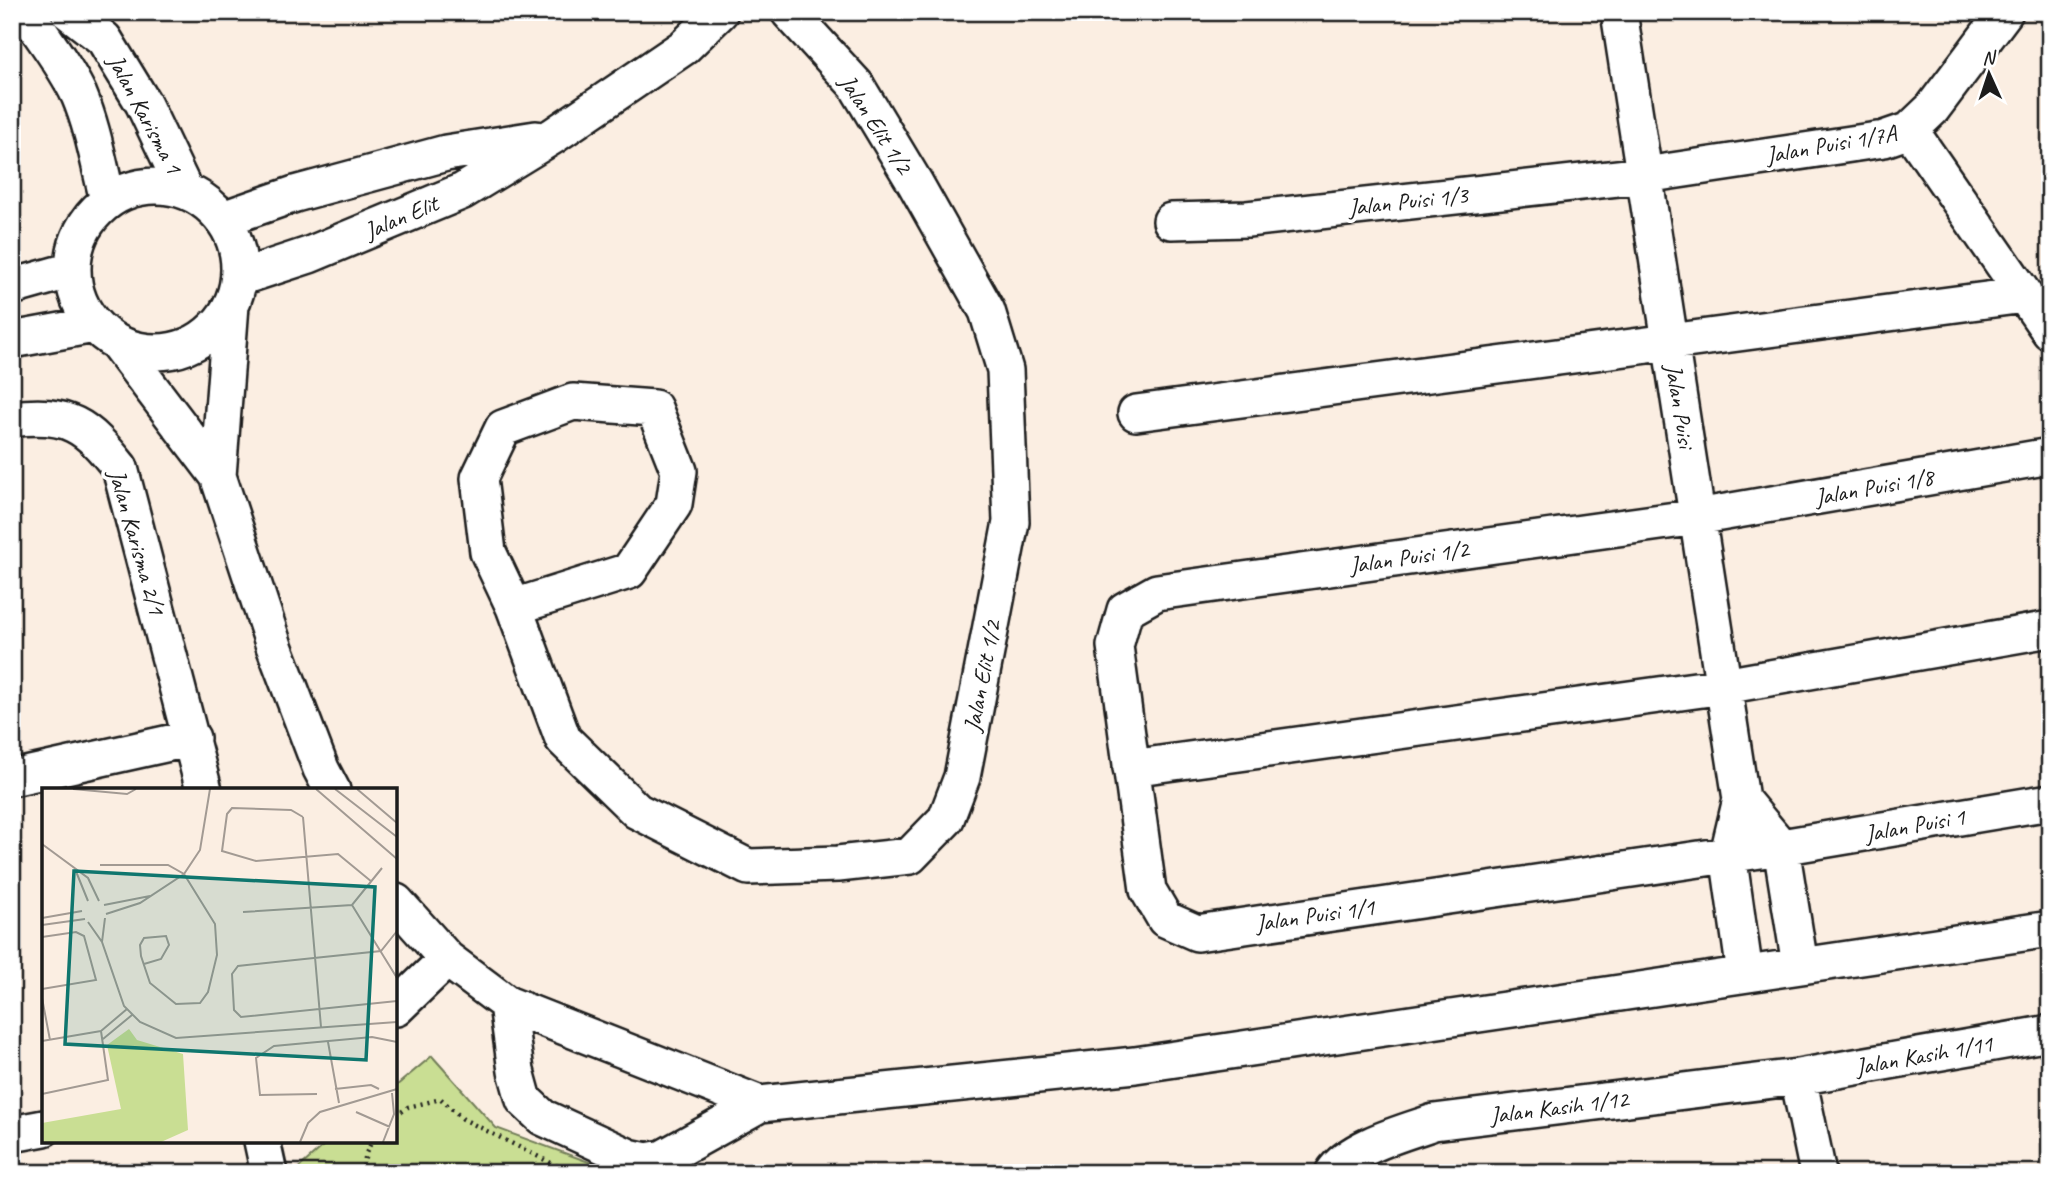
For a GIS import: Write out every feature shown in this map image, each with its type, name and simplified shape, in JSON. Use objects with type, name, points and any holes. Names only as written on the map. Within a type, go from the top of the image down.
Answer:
[{"type":"street","name":"Jalan Karisma 1","points":[[26,12],[61,63],[79,96],[93,137],[107,201]]},
{"type":"street","name":"Jalan Karisma 1","points":[[69,12],[104,39],[143,103],[186,191]]},
{"type":"street","name":"Jalan Elit","points":[[235,292],[309,256],[463,191],[553,136],[684,47],[720,12]]},
{"type":"street","name":"Jalan Elit 1/2","points":[[514,607],[629,571],[674,504],[679,471],[654,408],[573,402],[503,428],[480,478],[488,552],[514,607],[563,738],[638,811],[748,867],[838,864],[910,856],[946,819],[962,777],[1011,522],[1005,370],[987,311],[856,85],[789,12]]},
{"type":"street","name":"Jalan Puisi","points":[[1619,12],[1741,799],[1728,854],[1745,974]]},
{"type":"street","name":"Jalan Puisi 1/7A","points":[[1645,175],[1884,139],[1910,130],[1932,109],[2005,12]]},
{"type":"street","points":[[1910,130],[2050,332]]},
{"type":"street","name":"Jalan Elit","points":[[223,219],[295,194],[446,153],[553,136]]},
{"type":"street","name":"Jalan Puisi 1/3","points":[[1171,220],[1247,219],[1645,175]]},
{"type":"street","points":[[218,477],[235,292],[236,247],[223,219],[206,202],[186,191],[166,186],[146,186],[127,191],[107,201],[81,231],[74,250],[72,270],[78,299],[218,477],[274,646],[321,769],[331,788]]},
{"type":"street","points":[[12,287],[72,270]]},
{"type":"street","points":[[12,340],[105,334],[138,351],[160,353],[182,348],[202,339],[219,324],[235,292]]},
{"type":"street","points":[[1136,413],[2024,295]]},
{"type":"street","name":"Jalan Karisma 2/1","points":[[12,419],[37,416],[69,420],[97,440],[120,468],[204,788]]},
{"type":"street","name":"Jalan Puisi 1/8","points":[[1698,517],[2050,456]]},
{"type":"street","name":"Jalan Puisi 1/2","points":[[1125,610],[1157,592],[1698,517]]},
{"type":"street","name":"Jalan Puisi 1/1","points":[[1125,610],[1115,646],[1148,890],[1165,919],[1197,933],[1781,847]]},
{"type":"street","points":[[1131,768],[1724,686],[2050,628]]},
{"type":"street","points":[[12,778],[192,738]]},
{"type":"street","points":[[1741,799],[1781,847],[1800,965]]},
{"type":"street","name":"Jalan Puisi 1","points":[[1781,847],[2050,802]]},
{"type":"street","points":[[402,922],[507,1004],[760,1104]]},
{"type":"street","points":[[507,1004],[516,1071],[524,1100],[542,1117],[629,1157],[647,1161],[663,1158],[760,1104],[1135,1065],[2050,929]]},
{"type":"street","points":[[397,1007],[447,959]]},
{"type":"street","name":"Jalan Kasih 1/11","points":[[1798,1077],[2050,1033]]},
{"type":"street","points":[[1798,1077],[1818,1173]]},
{"type":"street","name":"Jalan Kasih 1/12","points":[[1333,1173],[1339,1163],[1379,1142],[1434,1122],[1798,1077]]},
{"type":"street","points":[[12,1134],[42,1128]]},
{"type":"street","points":[[262,1143],[269,1173]]},
{"type":"path","points":[[397,1115],[408,1107],[441,1099],[463,1119],[571,1173]]},
{"type":"path","points":[[362,1173],[371,1143]]},
{"type":"green space","points":[[432,1056],[496,1128],[619,1173],[293,1173],[327,1143],[397,1143],[397,1085]]}]
